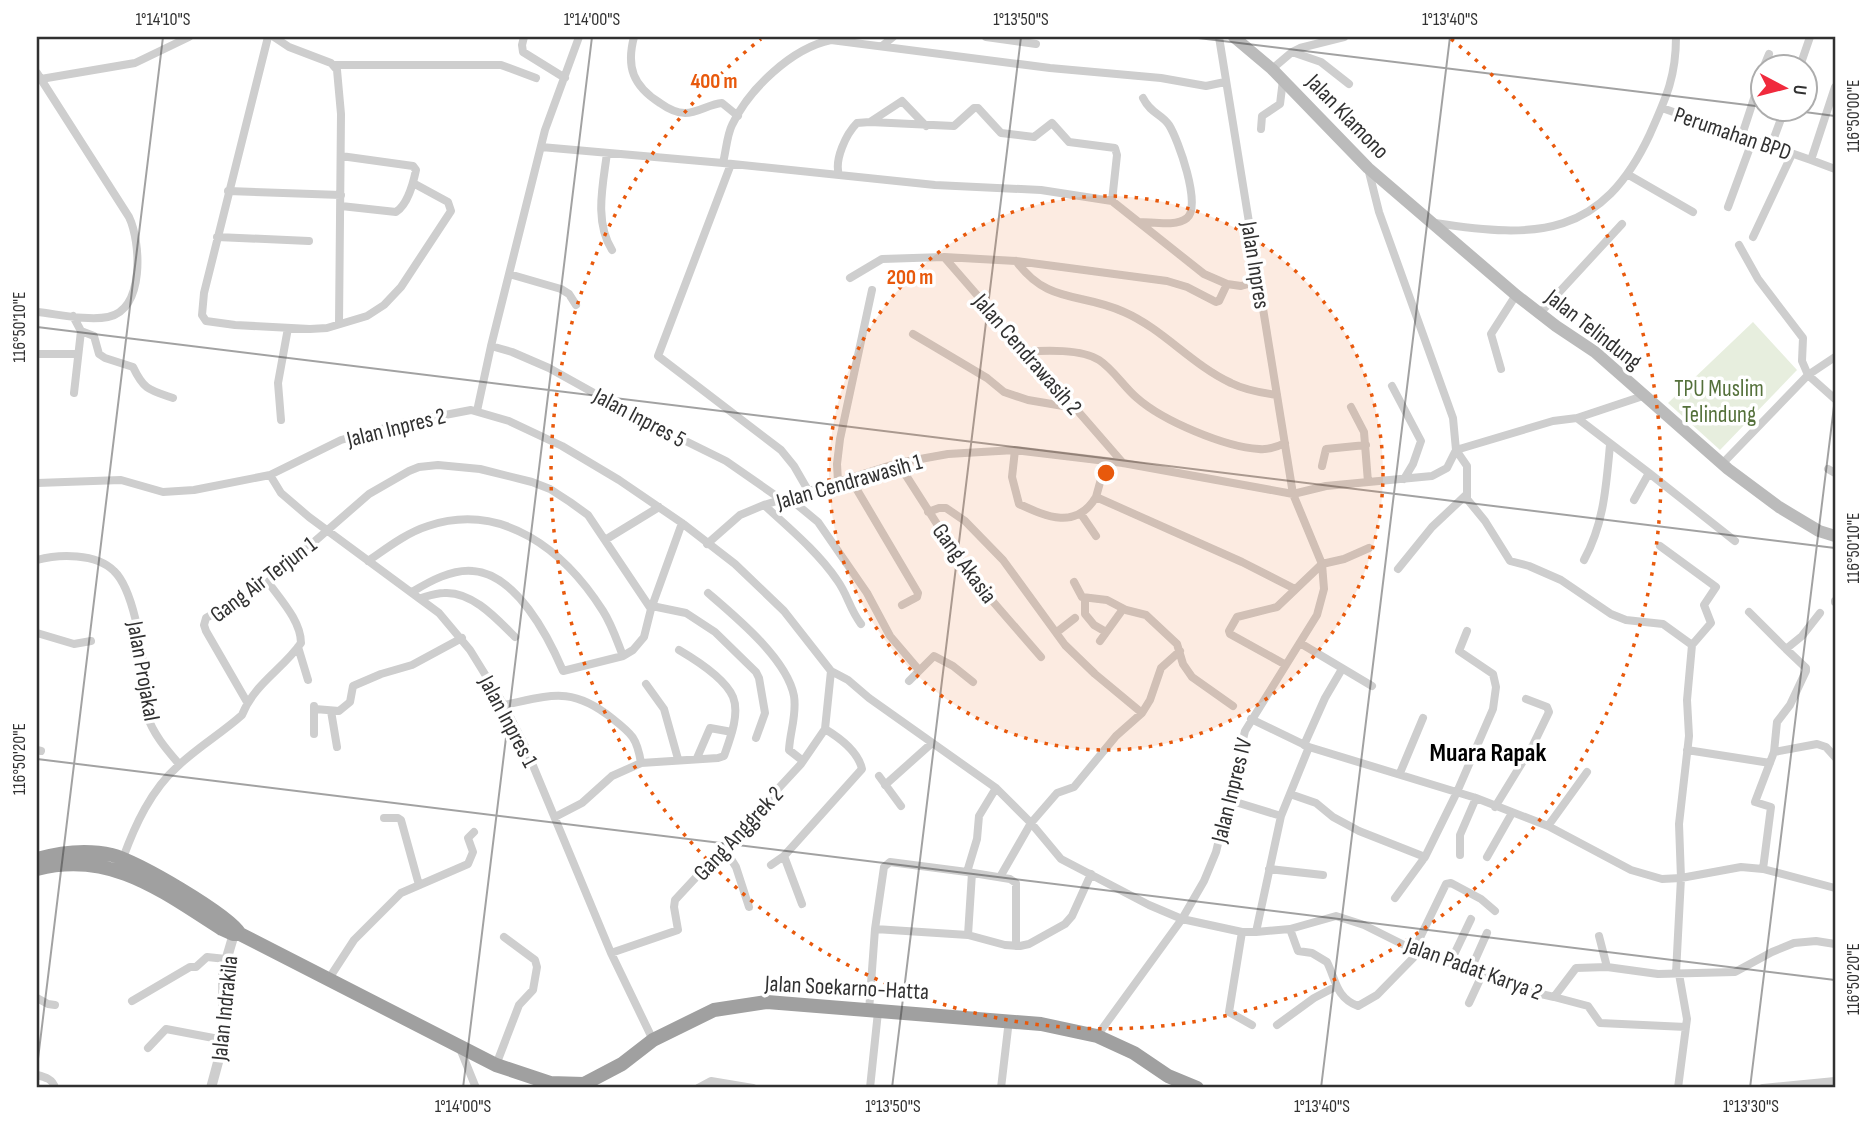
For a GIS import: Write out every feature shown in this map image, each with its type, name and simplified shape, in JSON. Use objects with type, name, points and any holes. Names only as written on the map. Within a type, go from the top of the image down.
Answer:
[{"type":"highway","name":"Jalan Soekarno-Hatta","points":[[37,859],[82,851],[122,858],[199,901],[236,932]]},
{"type":"highway","name":"Jalan Soekarno-Hatta","points":[[37,869],[83,863],[122,872],[496,1065],[550,1083],[585,1086],[622,1064],[653,1040],[714,1010],[767,1002],[1009,1020],[1097,1036],[1134,1053],[1180,1085],[1197,1088]]},
{"type":"main road","name":"Jalan Klamono","points":[[1234,37],[1272,69],[1368,168],[1433,223]]},
{"type":"main road","name":"Jalan Telindung","points":[[1433,223],[1516,295],[1595,352],[1722,464],[1779,507],[1819,531],[1835,536]]},
{"type":"street","points":[[37,312],[109,317],[121,310],[131,295],[136,279],[138,242],[129,217],[39,76],[135,62],[189,37]]},
{"type":"street","points":[[268,37],[202,304],[202,315],[206,321],[288,328],[327,328],[375,312],[395,294],[450,214],[452,206],[448,202],[413,183]]},
{"type":"street","points":[[274,37],[289,47],[334,65],[501,65],[536,78]]},
{"type":"street","points":[[524,37],[523,52],[565,78]]},
{"type":"street","name":"Jalan Inpres 2","points":[[37,483],[121,480],[171,492],[270,475],[289,468],[335,443],[362,433],[444,414],[477,411],[545,130],[579,37]]},
{"type":"street","points":[[634,37],[631,62],[633,77],[639,88],[648,96],[682,113],[722,103],[738,116]]},
{"type":"street","points":[[882,46],[893,37]]},
{"type":"street","points":[[986,37],[1036,44]]},
{"type":"street","name":"Jalan Inpres","points":[[1219,37],[1293,494]]},
{"type":"street","points":[[1272,69],[1292,52],[1344,37]]},
{"type":"street","points":[[1433,223],[1478,230],[1519,230],[1560,226],[1591,212],[1637,160],[1662,108],[1676,64],[1676,37]]},
{"type":"street","points":[[809,492],[794,466],[780,450],[658,356],[727,163],[731,126],[774,71],[800,51],[826,41],[849,39],[882,46],[1050,68],[1161,78],[1206,86],[1225,82]]},
{"type":"street","points":[[1292,52],[1321,62],[1349,84]]},
{"type":"street","points":[[334,65],[340,87],[340,324]]},
{"type":"street","points":[[1261,129],[1262,116],[1280,104],[1283,80]]},
{"type":"street","name":"Perumahan BPD","points":[[1662,108],[1811,160],[1835,87]]},
{"type":"street","points":[[1139,222],[1173,223],[1186,220],[1191,215],[1193,203],[1186,169],[1169,125],[1148,108],[1143,98]]},
{"type":"street","points":[[870,122],[902,101],[926,126]]},
{"type":"street","points":[[839,176],[836,168],[854,126],[870,122],[954,126],[978,108],[1002,133],[1034,137],[1052,123],[1069,142],[1115,148],[1117,155],[1112,201]]},
{"type":"street","points":[[1742,135],[1750,110]]},
{"type":"street","points":[[1771,146],[1780,122]]},
{"type":"street","points":[[1727,207],[1753,139]]},
{"type":"street","points":[[541,147],[935,185],[1041,190],[1112,201],[1204,274],[1227,284],[1241,286],[1252,284],[1259,279]]},
{"type":"street","points":[[607,153],[601,216],[606,240],[612,250]]},
{"type":"street","points":[[1753,237],[1792,154]]},
{"type":"street","points":[[341,156],[413,166],[416,170],[403,205],[396,212],[341,206]]},
{"type":"street","points":[[1811,160],[1835,169]]},
{"type":"street","points":[[1368,168],[1384,225],[1452,418],[1456,450],[1467,466],[1467,499],[1485,520],[1510,562],[1528,566],[1561,580],[1611,614],[1626,620],[1663,624],[1692,645]]},
{"type":"street","points":[[1627,174],[1693,212]]},
{"type":"street","points":[[228,191],[341,195]]},
{"type":"street","points":[[1540,313],[1622,224]]},
{"type":"street","points":[[217,237],[309,241]]},
{"type":"street","points":[[1739,245],[1758,279],[1802,338],[1802,361],[1808,375],[1835,399]]},
{"type":"street","points":[[850,278],[882,259],[944,257],[1016,261],[1167,281],[1187,287],[1216,302],[1227,284]]},
{"type":"street","name":"Jalan Cendrawasih 2","points":[[944,257],[1124,463]]},
{"type":"street","points":[[1016,261],[1026,275],[1050,292],[1123,311],[1231,383],[1258,393],[1277,395]]},
{"type":"street","points":[[509,274],[561,289],[569,294],[576,305]]},
{"type":"street","points":[[838,482],[840,439],[872,290]]},
{"type":"street","points":[[1501,369],[1491,334],[1516,295]]},
{"type":"street","points":[[73,316],[81,331],[74,393]]},
{"type":"street","points":[[281,420],[278,383],[288,328]]},
{"type":"street","points":[[81,331],[94,336],[99,354],[132,367],[147,390],[173,398]]},
{"type":"street","points":[[913,334],[988,378],[1004,392],[1028,400],[1075,408]]},
{"type":"street","name":"Jalan Inpres 5","points":[[491,346],[549,368],[637,417],[726,461],[818,522],[867,593],[890,636],[919,670]]},
{"type":"street","points":[[1025,352],[1044,350],[1085,355],[1100,360],[1139,400],[1164,416],[1228,442],[1260,449],[1274,448],[1285,443]]},
{"type":"street","points":[[37,354],[79,354]]},
{"type":"street","points":[[1722,464],[1808,375],[1835,357]]},
{"type":"street","points":[[1392,386],[1421,440],[1416,457],[1404,479]]},
{"type":"street","points":[[1293,494],[1326,486],[1433,476],[1447,468],[1456,450],[1553,421],[1577,418],[1643,396]]},
{"type":"street","points":[[1351,407],[1364,432],[1368,482]]},
{"type":"street","name":"Jalan Padat Karya 2","points":[[477,411],[520,425],[562,446],[682,523],[767,593],[831,671],[848,680],[996,788],[1031,822],[1060,859],[1182,919],[1242,932],[1256,932],[1290,929],[1336,916],[1364,925],[1417,951],[1469,971],[1519,989],[1554,997],[1576,968],[1607,967],[1658,974],[1735,972],[1794,943],[1816,941],[1835,944]]},
{"type":"street","points":[[1577,418],[1735,541]]},
{"type":"street","points":[[1322,466],[1326,449],[1366,445]]},
{"type":"street","points":[[1584,560],[1595,539],[1602,514],[1610,445]]},
{"type":"street","points":[[1015,450],[1012,477],[1019,505],[1054,519],[1088,510],[1096,497],[1105,461]]},
{"type":"street","name":"Jalan Cendrawasih 1","points":[[707,544],[740,515],[764,505],[898,463],[948,454],[1015,450],[1124,463],[1293,494]]},
{"type":"street","name":"Gang Akasia","points":[[898,463],[968,574],[1041,657]]},
{"type":"street","name":"Gang Air Terjun 1","points":[[247,702],[206,631],[204,622],[216,612],[268,582],[369,494],[419,467],[438,465],[480,468],[543,485],[588,515],[652,608]]},
{"type":"street","points":[[1634,500],[1649,473]]},
{"type":"street","name":"Jalan Inpres 1","points":[[270,475],[281,493],[327,531],[421,598],[446,619],[462,638],[505,705],[524,744],[611,953],[653,1040]]},
{"type":"street","points":[[850,478],[918,593],[917,597],[902,605]]},
{"type":"street","name":"Jalan Inpres IV","points":[[1097,1036],[1182,919],[1216,852],[1245,731],[1317,615],[1324,589],[1322,564],[1293,494]]},
{"type":"street","points":[[1398,569],[1432,527],[1466,495]]},
{"type":"street","points":[[1096,497],[1242,562],[1295,589]]},
{"type":"street","points":[[764,505],[811,549],[837,579],[850,610],[861,624]]},
{"type":"street","points":[[605,540],[659,507]]},
{"type":"street","points":[[928,512],[946,508],[965,521],[1003,560],[1065,645],[1142,713]]},
{"type":"street","points":[[1081,514],[1096,536]]},
{"type":"street","points":[[368,561],[399,540],[440,522],[481,521],[511,526],[541,543],[581,582],[604,613],[624,656]]},
{"type":"street","points":[[412,592],[434,579],[456,573],[470,570],[486,573],[504,584],[534,616],[563,671],[624,656],[644,637],[682,523]]},
{"type":"street","points":[[1660,546],[1716,587],[1704,605],[1711,623],[1692,645],[1687,701],[1687,750],[1679,824],[1681,878],[1677,974],[1686,1008],[1686,1027],[1678,1088]]},
{"type":"street","points":[[1286,665],[1230,634],[1237,617],[1277,607],[1322,564],[1344,559],[1370,548]]},
{"type":"street","name":"Jalan Projakal","points":[[37,560],[56,557],[85,558],[104,564],[117,574],[131,605],[139,633],[147,716],[166,749],[179,764]]},
{"type":"street","points":[[122,858],[133,830],[150,800],[179,764],[242,715],[247,702],[262,682],[302,641],[297,627],[268,582]]},
{"type":"street","points":[[1074,582],[1080,596],[1107,600],[1146,615],[1172,639],[1192,677],[1233,706]]},
{"type":"street","points":[[421,598],[443,593],[464,597],[492,614],[515,637]]},
{"type":"street","points":[[708,593],[744,625],[776,660],[790,682],[795,715],[789,750],[803,761]]},
{"type":"street","points":[[1085,598],[1085,614],[1106,632]]},
{"type":"street","points":[[652,608],[686,613],[715,632],[756,672],[765,713],[756,738]]},
{"type":"street","points":[[1100,641],[1123,608]]},
{"type":"street","points":[[1749,612],[1806,668],[1790,705],[1777,722],[1774,752],[1755,802],[1771,807],[1762,869]]},
{"type":"street","points":[[1786,649],[1802,636],[1820,613]]},
{"type":"street","points":[[1057,632],[1075,618]]},
{"type":"street","points":[[1395,898],[1425,857],[1493,709],[1496,687],[1493,674],[1459,651],[1467,631]]},
{"type":"street","points":[[37,633],[74,644],[90,641]]},
{"type":"street","points":[[314,734],[315,708],[331,711],[346,707],[350,702],[352,686],[412,665],[462,638]]},
{"type":"street","points":[[1300,643],[1371,686]]},
{"type":"street","points":[[298,648],[308,680]]},
{"type":"street","points":[[555,817],[582,803],[612,776],[641,763],[724,756],[735,713],[733,697],[709,670],[679,650]]},
{"type":"street","points":[[1000,877],[1031,822],[1057,793],[1074,787],[1116,736],[1142,713],[1150,701],[1161,668],[1180,651]]},
{"type":"street","points":[[909,681],[932,657],[937,657],[973,682]]},
{"type":"street","points":[[1256,932],[1281,816],[1325,698],[1342,669]]},
{"type":"street","name":"Gang Anggrek 2","points":[[611,953],[678,930],[675,900],[763,808],[803,761],[825,729],[831,671]]},
{"type":"street","points":[[646,684],[664,709],[678,759]]},
{"type":"street","points":[[505,705],[553,695],[570,696],[596,705],[635,738],[641,763]]},
{"type":"street","points":[[1495,807],[1534,745],[1549,712],[1547,707],[1526,699]]},
{"type":"street","points":[[331,711],[337,747]]},
{"type":"street","points":[[1400,774],[1423,718]]},
{"type":"street","points":[[1251,719],[1307,746],[1476,798],[1548,826],[1632,870],[1662,879],[1741,867],[1762,869],[1835,888]]},
{"type":"street","points":[[697,758],[710,728],[732,732]]},
{"type":"street","points":[[771,865],[784,856],[860,775],[861,764],[843,740],[825,729]]},
{"type":"street","points":[[885,785],[932,743]]},
{"type":"street","points":[[1774,752],[1817,744],[1826,747],[1835,757]]},
{"type":"street","points":[[1687,750],[1770,763]]},
{"type":"street","points":[[1548,826],[1587,772]]},
{"type":"street","points":[[879,776],[901,806]]},
{"type":"street","points":[[968,935],[970,872],[979,816],[996,788]]},
{"type":"street","points":[[1290,794],[1316,803],[1333,817],[1359,831],[1425,857]]},
{"type":"street","points":[[1460,855],[1460,835],[1476,798]]},
{"type":"street","points":[[1229,800],[1281,816]]},
{"type":"street","points":[[1487,857],[1512,813]]},
{"type":"street","points":[[384,818],[401,820],[419,885]]},
{"type":"street","points":[[328,979],[354,940],[401,892],[468,864],[473,852],[468,838],[474,832]]},
{"type":"street","points":[[724,848],[736,867],[749,906]]},
{"type":"street","points":[[784,856],[802,904]]},
{"type":"street","points":[[870,1088],[876,929],[881,876],[887,863],[904,862],[970,872],[1000,877],[1016,883],[1016,946]]},
{"type":"street","points":[[1269,869],[1323,875]]},
{"type":"street","points":[[876,929],[968,935],[1016,946],[1037,941],[1065,924],[1072,916],[1091,874]]},
{"type":"street","points":[[1290,929],[1298,951],[1312,953],[1327,962],[1335,987],[1349,1002],[1362,1005],[1377,995],[1417,951],[1446,884],[1451,883],[1481,899],[1495,911]]},
{"type":"street","points":[[1450,963],[1471,919]]},
{"type":"street","name":"Jalan Indrakila","points":[[211,1088],[224,1040],[222,980],[226,958],[236,932]]},
{"type":"street","points":[[1242,932],[1229,1012],[1252,1025]]},
{"type":"street","points":[[1469,971],[1487,933]]},
{"type":"street","points":[[1599,936],[1607,967]]},
{"type":"street","points":[[496,1065],[519,1005],[533,990],[537,967],[535,960],[504,937]]},
{"type":"street","points":[[132,1001],[190,967],[196,967],[207,957],[226,958]]},
{"type":"street","points":[[1469,1003],[1482,975]]},
{"type":"street","points":[[1277,1025],[1314,998],[1335,987]]},
{"type":"street","points":[[1554,997],[1588,1006],[1600,1023],[1686,1027]]},
{"type":"street","points":[[37,998],[55,1005]]},
{"type":"street","points":[[1001,1088],[1009,1020]]},
{"type":"street","points":[[148,1048],[166,1029],[224,1040]]},
{"type":"street","points":[[459,1046],[476,1088]]},
{"type":"street","points":[[37,1075],[48,1078],[55,1088]]},
{"type":"street","points":[[698,1088],[711,1081],[753,1088]]},
{"type":"street","points":[[1763,1088],[1826,1085],[1835,1081]]},
{"type":"green space","name":"TPU Muslim Telindung","points":[[1753,322],[1797,370],[1720,450],[1668,403]]},
{"type":"district","name":"Muara Rapak","points":[[1488,752]]}]
